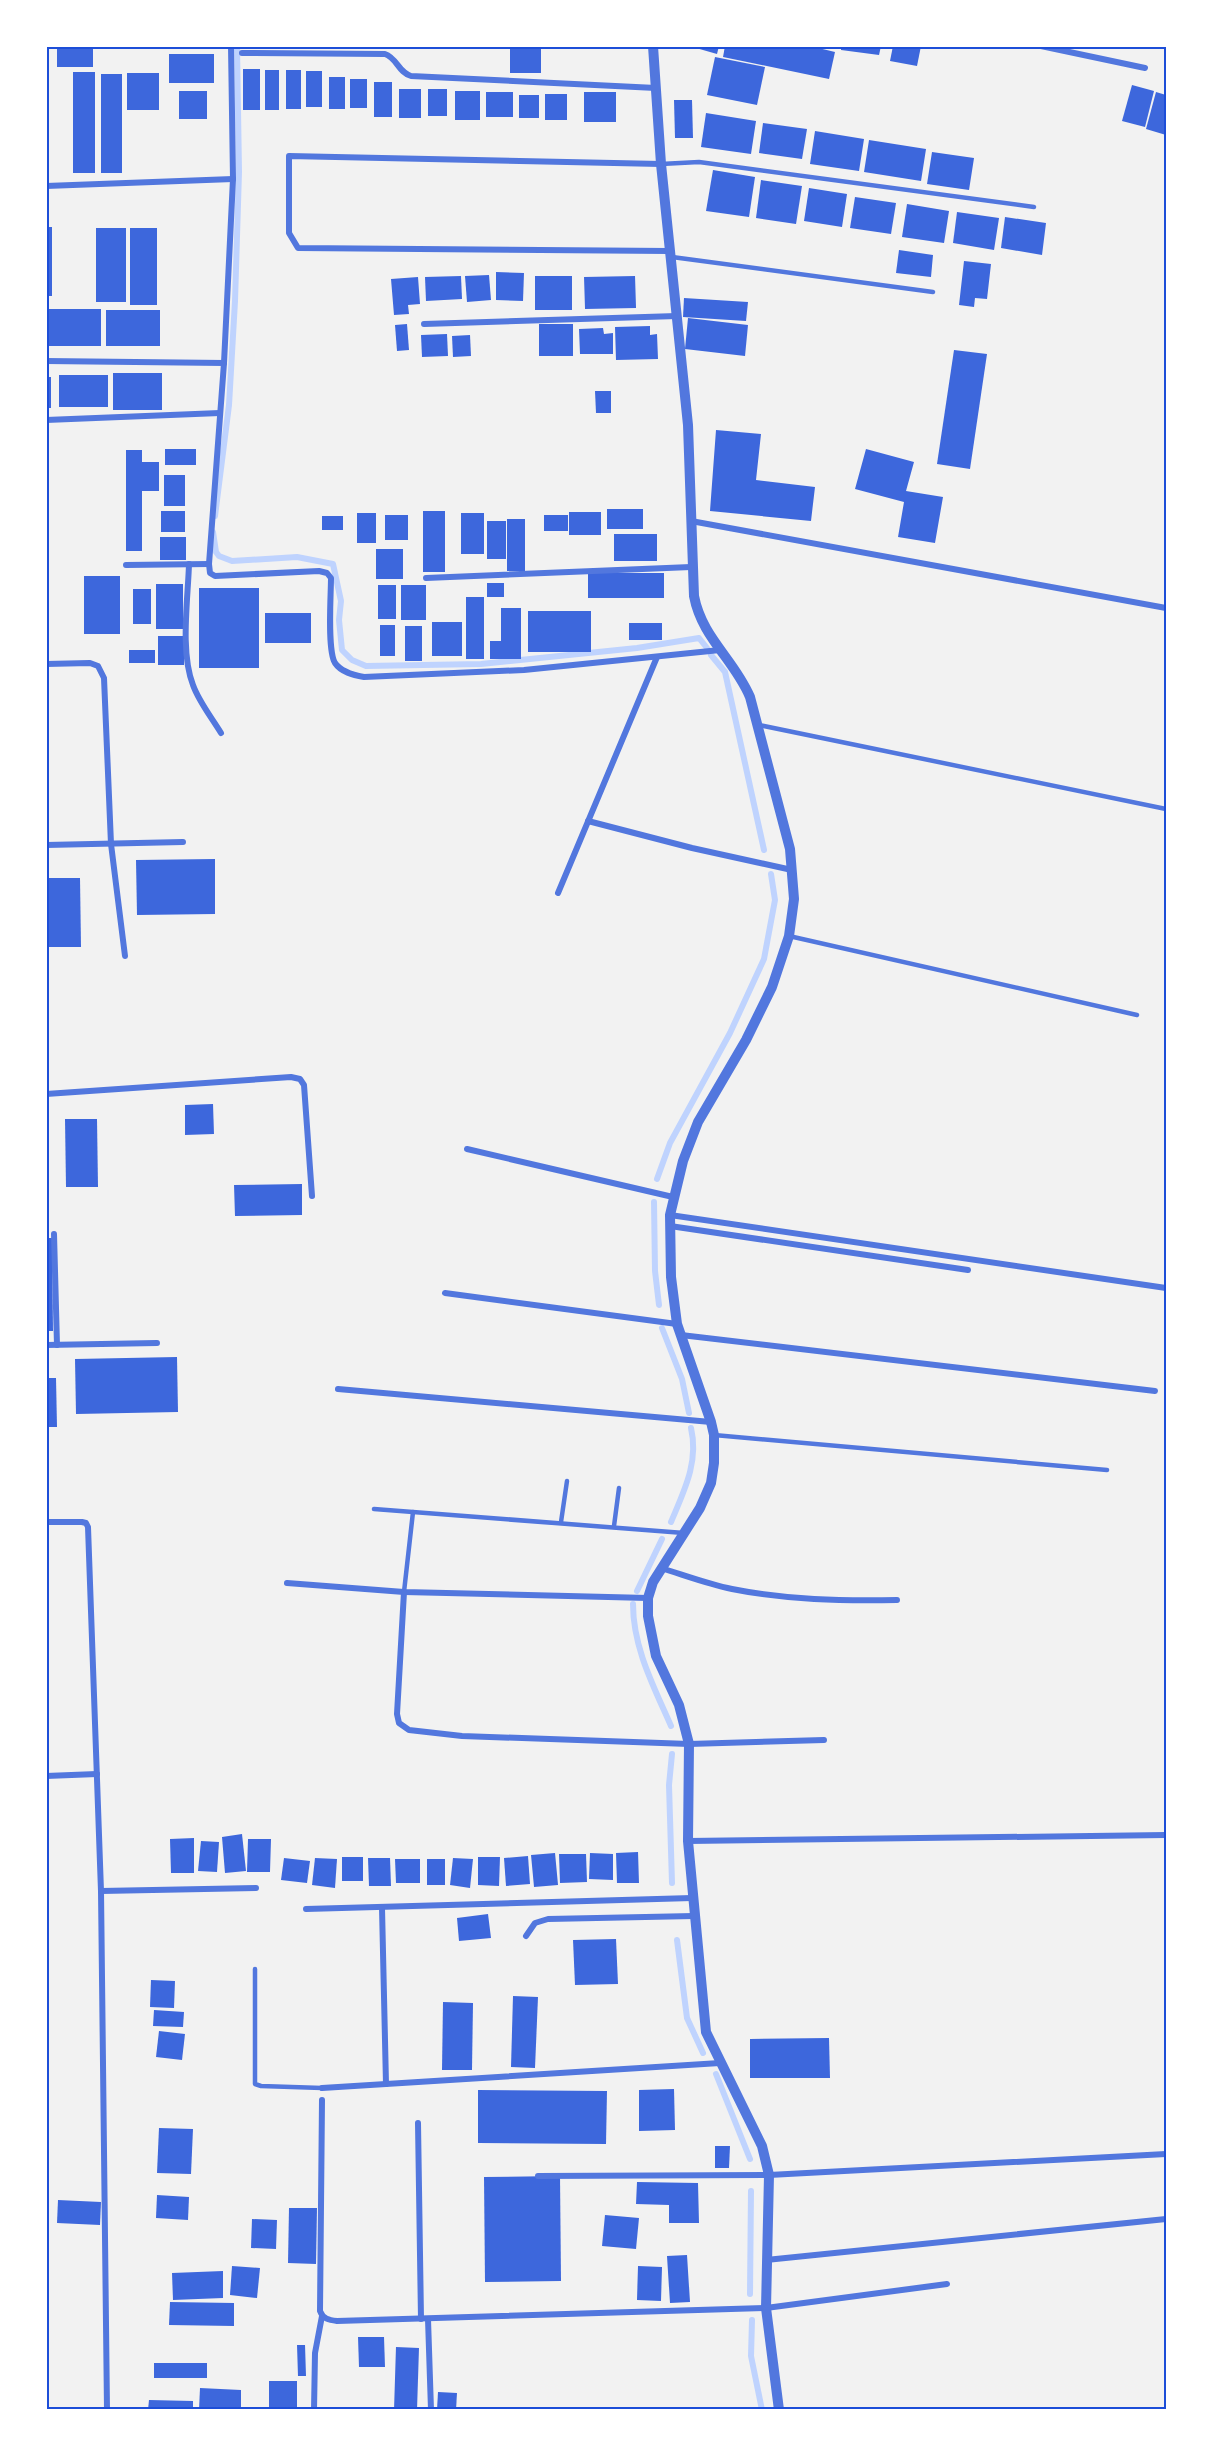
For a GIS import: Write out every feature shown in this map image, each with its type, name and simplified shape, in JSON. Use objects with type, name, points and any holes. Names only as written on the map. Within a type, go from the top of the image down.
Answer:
[{"type":"street","points":[[231,46],[233,179],[210,573],[215,576],[319,571],[327,573],[331,578],[331,649],[334,662],[343,671],[356,675],[383,678],[524,670],[720,650]]},
{"type":"street","points":[[653,46],[661,164],[688,425],[691,567],[697,613],[707,633],[742,679],[759,725],[782,815],[793,870],[794,899],[789,936],[761,1011],[698,1122],[683,1161],[673,1197],[670,1221],[671,1276],[678,1329],[711,1422],[714,1435],[714,1463],[711,1483],[700,1508],[661,1568],[648,1598],[648,1616],[656,1656],[679,1705],[689,1744],[688,1841],[706,2032],[762,2146],[769,2175],[766,2308],[779,2409]]},
{"type":"street","points":[[1041,46],[1145,68]]},
{"type":"street","points":[[242,53],[385,54],[392,57],[404,73],[411,76],[656,88]]},
{"type":"street","points":[[661,164],[289,156],[289,233],[298,248],[670,254]]},
{"type":"street","points":[[46,186],[233,179]]},
{"type":"street","points":[[424,324],[677,316]]},
{"type":"street","points":[[46,362],[224,363]]},
{"type":"street","points":[[46,420],[220,413]]},
{"type":"street","points":[[690,521],[1167,608]]},
{"type":"street","points":[[189,564],[187,646],[189,670],[193,685],[221,733]]},
{"type":"street","points":[[126,565],[209,564]]},
{"type":"street","points":[[426,578],[691,567]]},
{"type":"street","points":[[558,893],[657,657]]},
{"type":"street","points":[[46,664],[90,663],[98,666],[104,678],[111,844],[125,956]]},
{"type":"street","points":[[588,821],[692,848],[793,870]]},
{"type":"street","points":[[46,845],[183,842]]},
{"type":"street","points":[[46,1094],[291,1077],[300,1079],[304,1085],[312,1196]]},
{"type":"street","points":[[467,1149],[673,1197]]},
{"type":"street","points":[[670,1221],[968,1270]]},
{"type":"street","points":[[670,1221],[1167,1288]]},
{"type":"street","points":[[54,1234],[57,1345]]},
{"type":"street","points":[[445,1293],[678,1329],[1155,1391]]},
{"type":"street","points":[[46,1345],[157,1343]]},
{"type":"street","points":[[338,1389],[711,1422]]},
{"type":"street","points":[[46,1522],[86,1523],[88,1527],[100,1891],[107,2409]]},
{"type":"street","points":[[661,1568],[729,1588],[786,1598],[834,1601],[897,1600]]},
{"type":"street","points":[[286,1582],[404,1592],[648,1598]]},
{"type":"street","points":[[404,1592],[397,1714],[403,1728],[462,1736],[689,1744],[824,1740]]},
{"type":"street","points":[[46,1776],[97,1774]]},
{"type":"street","points":[[688,1841],[1167,1835]]},
{"type":"street","points":[[100,1891],[256,1887]]},
{"type":"street","points":[[306,1909],[692,1898]]},
{"type":"street","points":[[382,1908],[386,2084]]},
{"type":"street","points":[[526,1936],[535,1923],[548,1919],[694,1916]]},
{"type":"street","points":[[322,2088],[720,2063]]},
{"type":"street","points":[[314,2409],[315,2353],[322,2316],[320,2311],[322,2100]]},
{"type":"street","points":[[418,2123],[424,2319],[431,2409]]},
{"type":"street","points":[[538,2176],[769,2175],[1167,2154]]},
{"type":"street","points":[[766,2260],[1167,2219]]},
{"type":"street","points":[[322,2316],[337,2321],[766,2308],[947,2284]]},
{"type":"lane","points":[[661,164],[699,162],[1034,207]]},
{"type":"lane","points":[[670,254],[933,292]]},
{"type":"lane","points":[[759,725],[1167,809]]},
{"type":"lane","points":[[789,936],[1137,1014]]},
{"type":"lane","points":[[714,1435],[1107,1470]]},
{"type":"lane","points":[[561,1522],[567,1481]]},
{"type":"lane","points":[[614,1527],[619,1488]]},
{"type":"lane","points":[[374,1509],[684,1533]]},
{"type":"lane","points":[[404,1592],[413,1512]]},
{"type":"lane","points":[[255,1969],[255,2084],[322,2088]]},
{"type":"building","points":[[57,46],[93,46],[93,67],[57,67]]},
{"type":"building","points":[[510,46],[541,46],[541,73],[510,73]]},
{"type":"building","points":[[689,46],[719,46],[717,54]]},
{"type":"building","points":[[725,46],[810,46],[835,52],[829,79],[723,57]]},
{"type":"building","points":[[841,46],[881,46],[879,55],[841,50]]},
{"type":"building","points":[[893,46],[921,46],[917,66],[890,61]]},
{"type":"building","points":[[169,54],[214,54],[214,83],[169,83]]},
{"type":"building","points":[[715,57],[765,67],[757,105],[707,95]]},
{"type":"building","points":[[243,69],[260,69],[260,110],[243,110]]},
{"type":"building","points":[[265,70],[279,70],[279,110],[265,110]]},
{"type":"building","points":[[286,70],[301,70],[301,109],[286,109]]},
{"type":"building","points":[[306,71],[322,71],[322,107],[306,107]]},
{"type":"building","points":[[73,72],[95,72],[95,173],[73,173]]},
{"type":"building","points":[[127,73],[159,73],[159,110],[127,110]]},
{"type":"building","points":[[101,74],[122,74],[122,173],[101,173]]},
{"type":"building","points":[[329,77],[345,77],[345,109],[329,109]]},
{"type":"building","points":[[350,79],[367,79],[367,108],[350,108]]},
{"type":"building","points":[[374,82],[392,82],[392,117],[374,117]]},
{"type":"building","points":[[1132,85],[1154,91],[1145,127],[1122,121]]},
{"type":"building","points":[[399,89],[421,89],[421,118],[399,118]]},
{"type":"building","points":[[428,89],[447,89],[447,116],[428,116]]},
{"type":"building","points":[[179,91],[207,91],[207,119],[179,119]]},
{"type":"building","points":[[455,91],[480,91],[480,120],[455,120]]},
{"type":"building","points":[[486,92],[513,92],[513,117],[486,117]]},
{"type":"building","points":[[584,92],[616,92],[616,122],[584,122]]},
{"type":"building","points":[[1156,92],[1166,95],[1166,135],[1146,129]]},
{"type":"building","points":[[545,94],[567,94],[567,120],[545,120]]},
{"type":"building","points":[[519,95],[539,95],[539,118],[519,118]]},
{"type":"building","points":[[674,100],[692,100],[693,138],[675,138]]},
{"type":"building","points":[[706,113],[756,121],[751,154],[701,147]]},
{"type":"building","points":[[763,123],[807,129],[802,159],[759,153]]},
{"type":"building","points":[[815,131],[864,139],[859,171],[810,164]]},
{"type":"building","points":[[869,140],[926,149],[921,181],[864,172]]},
{"type":"building","points":[[932,152],[974,158],[969,190],[927,184]]},
{"type":"building","points":[[713,170],[755,177],[749,217],[706,211]]},
{"type":"building","points":[[761,180],[802,186],[796,224],[756,218]]},
{"type":"building","points":[[809,188],[847,194],[842,227],[804,221]]},
{"type":"building","points":[[855,197],[896,203],[891,234],[850,228]]},
{"type":"building","points":[[907,204],[949,211],[944,243],[902,237]]},
{"type":"building","points":[[957,212],[999,218],[994,250],[953,243]]},
{"type":"building","points":[[1005,217],[1046,223],[1042,255],[1001,248]]},
{"type":"building","points":[[46,227],[52,227],[52,296],[46,296]]},
{"type":"building","points":[[96,228],[126,228],[126,302],[96,302]]},
{"type":"building","points":[[130,228],[157,228],[157,305],[130,305]]},
{"type":"building","points":[[899,250],[933,255],[931,277],[896,273]]},
{"type":"building","points":[[964,261],[991,264],[987,299],[975,298],[974,307],[959,305]]},
{"type":"building","points":[[496,272],[524,273],[523,301],[496,300]]},
{"type":"building","points":[[489,275],[491,300],[467,302],[465,276]]},
{"type":"building","points":[[461,276],[462,299],[426,301],[425,277]]},
{"type":"building","points":[[535,276],[572,276],[572,310],[535,310]]},
{"type":"building","points":[[635,276],[636,308],[585,309],[584,277]]},
{"type":"building","points":[[418,277],[420,304],[408,305],[409,314],[394,315],[391,279]]},
{"type":"building","points":[[684,298],[748,302],[746,321],[683,317]]},
{"type":"building","points":[[48,309],[101,309],[101,346],[48,346]]},
{"type":"building","points":[[106,310],[160,310],[160,346],[106,346]]},
{"type":"building","points":[[688,318],[748,325],[745,356],[685,349]]},
{"type":"building","points":[[407,324],[409,350],[397,351],[395,325]]},
{"type":"building","points":[[539,324],[573,324],[573,356],[539,356]]},
{"type":"building","points":[[650,326],[650,335],[657,334],[658,359],[616,360],[615,327]]},
{"type":"building","points":[[603,328],[604,334],[613,333],[613,354],[580,354],[579,329]]},
{"type":"building","points":[[447,334],[448,356],[422,357],[421,335]]},
{"type":"building","points":[[470,335],[471,356],[453,357],[452,336]]},
{"type":"building","points":[[954,350],[987,354],[970,469],[937,464]]},
{"type":"building","points":[[113,373],[162,373],[162,410],[113,410]]},
{"type":"building","points":[[59,375],[108,375],[108,407],[59,407]]},
{"type":"building","points":[[46,377],[51,377],[51,408],[46,408]]},
{"type":"building","points":[[595,391],[611,391],[611,413],[596,413]]},
{"type":"building","points":[[716,430],[761,434],[756,480],[815,487],[811,521],[710,511]]},
{"type":"building","points":[[165,449],[196,449],[196,465],[165,465]]},
{"type":"building","points":[[866,449],[914,462],[906,491],[943,497],[935,543],[898,537],[904,502],[855,489]]},
{"type":"building","points":[[126,450],[142,450],[142,462],[159,462],[159,491],[142,491],[142,551],[126,551]]},
{"type":"building","points":[[164,475],[185,475],[185,506],[164,506]]},
{"type":"building","points":[[607,509],[643,509],[643,529],[607,529]]},
{"type":"building","points":[[161,511],[185,511],[185,532],[161,532]]},
{"type":"building","points":[[423,511],[445,511],[445,572],[423,572]]},
{"type":"building","points":[[569,512],[601,512],[601,535],[569,535]]},
{"type":"building","points":[[357,513],[376,513],[376,543],[357,543]]},
{"type":"building","points":[[461,513],[484,513],[484,554],[461,554]]},
{"type":"building","points":[[385,515],[408,515],[408,540],[385,540]]},
{"type":"building","points":[[544,515],[568,515],[568,531],[544,531]]},
{"type":"building","points":[[322,516],[343,516],[343,530],[322,530]]},
{"type":"building","points":[[507,519],[525,519],[525,571],[507,571]]},
{"type":"building","points":[[487,521],[506,521],[506,559],[487,559]]},
{"type":"building","points":[[614,534],[657,534],[657,561],[614,561]]},
{"type":"building","points":[[160,537],[186,537],[186,560],[160,560]]},
{"type":"building","points":[[376,549],[403,549],[403,579],[376,579]]},
{"type":"building","points":[[588,573],[664,573],[664,598],[588,598]]},
{"type":"building","points":[[84,576],[120,576],[120,634],[84,634]]},
{"type":"building","points":[[487,583],[504,583],[504,597],[487,597]]},
{"type":"building","points":[[156,584],[183,584],[183,629],[156,629]]},
{"type":"building","points":[[378,585],[396,585],[396,619],[378,619]]},
{"type":"building","points":[[401,585],[426,585],[426,620],[401,620]]},
{"type":"building","points":[[199,588],[259,588],[259,668],[199,668]]},
{"type":"building","points":[[133,589],[151,589],[151,624],[133,624]]},
{"type":"building","points":[[466,597],[484,597],[484,659],[466,659]]},
{"type":"building","points":[[501,608],[521,608],[521,659],[490,659],[490,641],[501,641]]},
{"type":"building","points":[[528,611],[591,611],[591,652],[528,652]]},
{"type":"building","points":[[265,613],[311,613],[311,643],[265,643]]},
{"type":"building","points":[[432,622],[462,622],[462,656],[432,656]]},
{"type":"building","points":[[629,623],[662,623],[662,640],[629,640]]},
{"type":"building","points":[[380,625],[395,625],[395,656],[380,656]]},
{"type":"building","points":[[405,626],[422,626],[422,661],[405,661]]},
{"type":"building","points":[[158,636],[184,636],[184,665],[158,665]]},
{"type":"building","points":[[129,650],[155,650],[155,663],[129,663]]},
{"type":"building","points":[[215,859],[215,914],[137,915],[136,860]]},
{"type":"building","points":[[46,878],[80,878],[81,947],[46,947]]},
{"type":"building","points":[[213,1104],[214,1134],[185,1135],[185,1105]]},
{"type":"building","points":[[65,1119],[97,1119],[98,1187],[66,1187]]},
{"type":"building","points":[[302,1184],[302,1215],[235,1216],[234,1185]]},
{"type":"building","points":[[46,1238],[52,1238],[53,1331],[46,1331]]},
{"type":"building","points":[[177,1357],[178,1412],[76,1414],[75,1359]]},
{"type":"building","points":[[46,1378],[56,1378],[57,1427],[46,1427]]},
{"type":"building","points":[[242,1834],[246,1871],[225,1873],[222,1837]]},
{"type":"building","points":[[194,1838],[194,1873],[171,1873],[170,1839]]},
{"type":"building","points":[[248,1839],[271,1839],[270,1872],[247,1872]]},
{"type":"building","points":[[201,1841],[219,1842],[217,1872],[198,1871]]},
{"type":"building","points":[[638,1852],[639,1883],[617,1883],[616,1853]]},
{"type":"building","points":[[555,1853],[558,1885],[534,1887],[531,1855]]},
{"type":"building","points":[[590,1853],[613,1854],[613,1880],[589,1879]]},
{"type":"building","points":[[559,1854],[586,1854],[587,1882],[560,1883]]},
{"type":"building","points":[[528,1856],[530,1884],[506,1886],[504,1858]]},
{"type":"building","points":[[342,1857],[363,1857],[363,1881],[342,1881]]},
{"type":"building","points":[[478,1857],[500,1857],[499,1886],[478,1885]]},
{"type":"building","points":[[284,1858],[310,1861],[307,1883],[281,1880]]},
{"type":"building","points":[[315,1858],[337,1859],[335,1888],[312,1885]]},
{"type":"building","points":[[368,1858],[390,1858],[391,1886],[369,1886]]},
{"type":"building","points":[[453,1858],[473,1859],[470,1888],[450,1885]]},
{"type":"building","points":[[395,1859],[420,1859],[420,1883],[396,1883]]},
{"type":"building","points":[[427,1859],[445,1859],[445,1885],[427,1885]]},
{"type":"building","points":[[488,1914],[491,1938],[459,1941],[457,1918]]},
{"type":"building","points":[[616,1939],[618,1984],[575,1985],[573,1940]]},
{"type":"building","points":[[151,1980],[175,1981],[174,2008],[150,2007]]},
{"type":"building","points":[[513,1996],[538,1997],[535,2068],[511,2067]]},
{"type":"building","points":[[443,2002],[473,2003],[472,2070],[442,2070]]},
{"type":"building","points":[[154,2010],[184,2012],[183,2027],[153,2026]]},
{"type":"building","points":[[159,2031],[185,2034],[182,2060],[156,2057]]},
{"type":"building","points":[[829,2038],[830,2078],[750,2078],[750,2039]]},
{"type":"building","points":[[674,2089],[675,2130],[639,2131],[639,2090]]},
{"type":"building","points":[[478,2090],[607,2091],[606,2144],[478,2143]]},
{"type":"building","points":[[159,2128],[193,2129],[191,2174],[157,2173]]},
{"type":"building","points":[[715,2146],[730,2146],[729,2168],[715,2168]]},
{"type":"building","points":[[560,2176],[561,2281],[485,2282],[484,2177]]},
{"type":"building","points":[[637,2182],[698,2183],[699,2223],[669,2223],[669,2205],[636,2204]]},
{"type":"building","points":[[157,2195],[189,2197],[188,2220],[156,2218]]},
{"type":"building","points":[[58,2200],[101,2202],[100,2225],[57,2223]]},
{"type":"building","points":[[289,2208],[317,2208],[316,2264],[288,2263]]},
{"type":"building","points":[[605,2215],[639,2218],[636,2249],[602,2246]]},
{"type":"building","points":[[252,2219],[277,2220],[276,2249],[251,2248]]},
{"type":"building","points":[[687,2255],[690,2302],[670,2303],[667,2256]]},
{"type":"building","points":[[232,2266],[260,2268],[257,2298],[230,2295]]},
{"type":"building","points":[[638,2266],[662,2267],[661,2301],[637,2300]]},
{"type":"building","points":[[223,2271],[223,2298],[173,2300],[172,2273]]},
{"type":"building","points":[[170,2302],[234,2303],[234,2326],[169,2325]]},
{"type":"building","points":[[358,2337],[384,2337],[385,2367],[359,2367]]},
{"type":"building","points":[[297,2345],[305,2345],[306,2376],[298,2376]]},
{"type":"building","points":[[396,2347],[419,2348],[417,2410],[394,2410]]},
{"type":"building","points":[[154,2363],[207,2363],[207,2378],[154,2378]]},
{"type":"building","points":[[269,2381],[297,2381],[297,2410],[269,2410]]},
{"type":"building","points":[[200,2388],[241,2390],[241,2410],[199,2410]]},
{"type":"building","points":[[438,2392],[457,2393],[456,2410],[437,2410]]},
{"type":"building","points":[[149,2400],[193,2401],[193,2410],[148,2410]]},
{"type":"waterway","points":[[215,516],[229,405],[235,301],[239,172],[237,46]]},
{"type":"waterway","points":[[213,532],[216,552],[219,556],[232,561],[297,557],[333,564],[341,601],[339,620],[342,650],[352,660],[366,666],[481,664],[637,648],[699,638],[707,648]]},
{"type":"waterway","points":[[711,655],[725,672],[764,850]]},
{"type":"waterway","points":[[657,1179],[670,1143],[730,1033],[764,959],[775,900],[771,874]]},
{"type":"waterway","points":[[654,1202],[655,1271],[659,1305]]},
{"type":"waterway","points":[[662,1328],[682,1379],[689,1413]]},
{"type":"waterway","points":[[671,1522],[692,1465],[691,1428]]},
{"type":"waterway","points":[[637,1591],[662,1539]]},
{"type":"waterway","points":[[633,1604],[641,1652],[671,1726]]},
{"type":"waterway","points":[[672,1754],[669,1785],[672,1883]]},
{"type":"waterway","points":[[677,1940],[687,2018],[703,2053]]},
{"type":"waterway","points":[[716,2074],[750,2159]]},
{"type":"waterway","points":[[750,2294],[751,2191]]},
{"type":"waterway","points":[[752,2320],[751,2356],[762,2410]]}]
